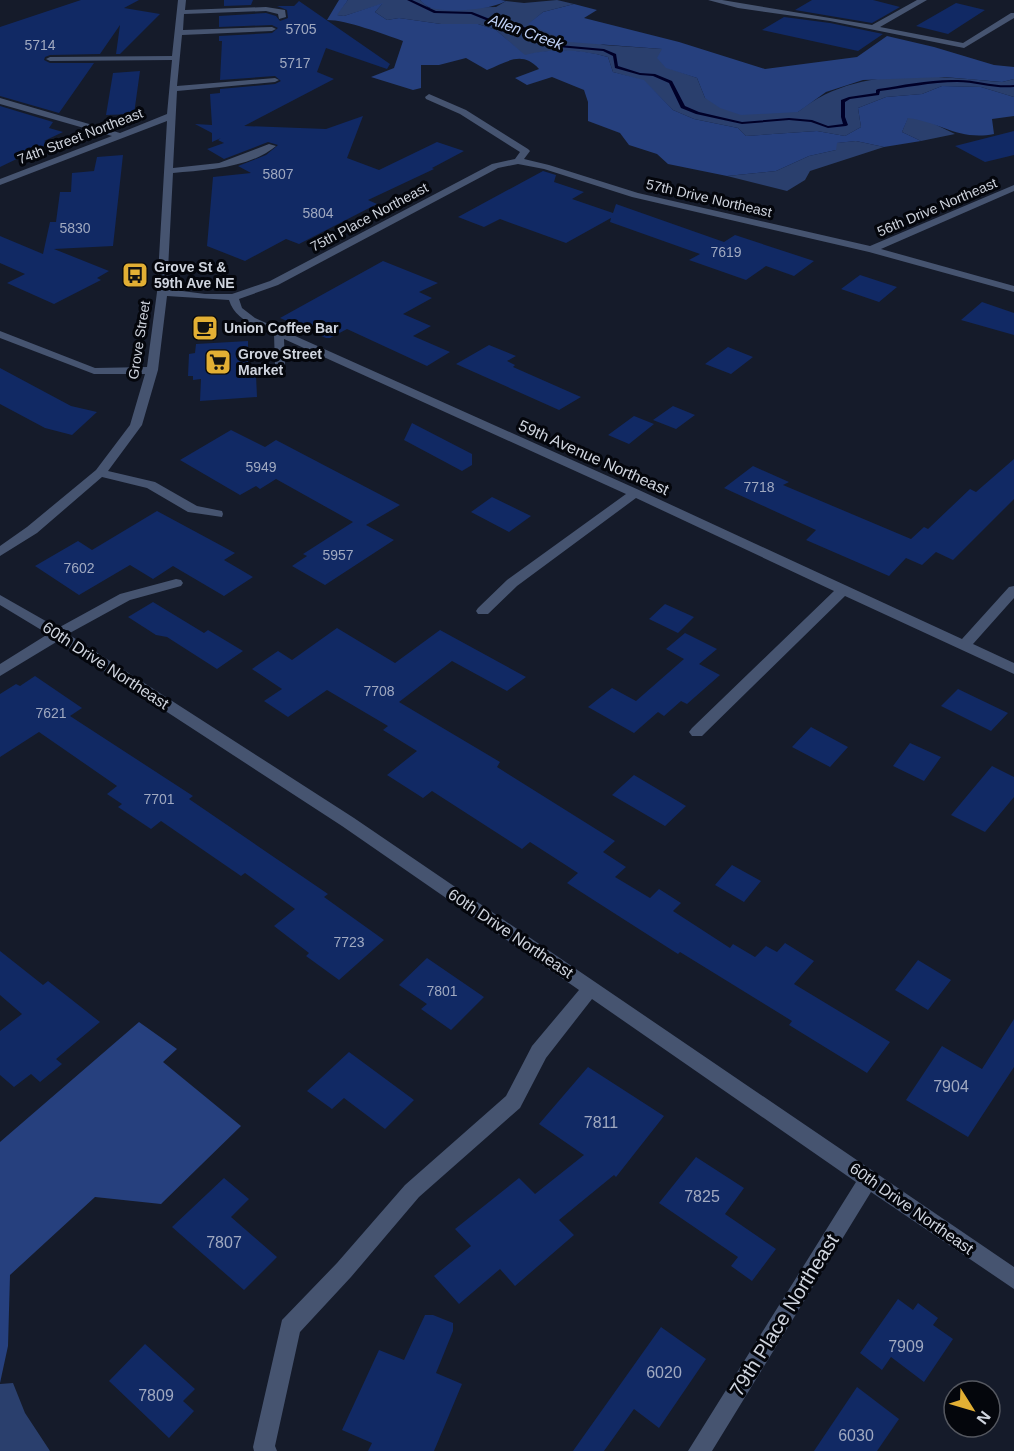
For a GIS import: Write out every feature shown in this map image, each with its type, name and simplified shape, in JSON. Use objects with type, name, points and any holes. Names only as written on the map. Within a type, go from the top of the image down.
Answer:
[{"type":"street","name":"Grove Street","points":[[0,552],[32,530],[100,473],[136,425],[152,370],[162,292],[172,89],[182,0]]},
{"type":"street","points":[[712,0],[874,27],[964,46],[1014,15]]},
{"type":"street","points":[[874,27],[922,0]]},
{"type":"street","points":[[180,12],[266,9],[282,12],[282,17]]},
{"type":"street","points":[[178,33],[272,29]]},
{"type":"street","points":[[50,59],[176,58]]},
{"type":"street","points":[[172,89],[275,80]]},
{"type":"street","points":[[429,96],[463,112],[525,151],[518,161]]},
{"type":"street","points":[[0,101],[119,135]]},
{"type":"street","name":"74th Street Northeast","points":[[0,182],[171,116]]},
{"type":"street","points":[[167,171],[220,166],[272,146]]},
{"type":"street","name":"57th Drive Northeast","points":[[518,161],[546,167],[635,195],[871,249],[1014,289]]},
{"type":"street","name":"75th Place Northeast","points":[[232,297],[274,283],[495,166],[518,161]]},
{"type":"street","name":"56th Drive Northeast","points":[[871,249],[1014,188]]},
{"type":"street","points":[[162,292],[205,297],[232,297]]},
{"type":"street","name":"59th Avenue Northeast","points":[[232,297],[237,309],[251,320],[635,493],[1014,669]]},
{"type":"street","points":[[279,332],[279,364]]},
{"type":"street","points":[[0,334],[94,371],[152,370]]},
{"type":"street","points":[[100,473],[151,484],[194,508],[217,514]]},
{"type":"street","points":[[483,611],[512,583],[635,493]]},
{"type":"street","points":[[0,671],[58,634],[125,597],[176,583]]},
{"type":"street","points":[[697,732],[843,590]]},
{"type":"street","points":[[964,646],[1014,590]]},
{"type":"street","name":"60th Drive Northeast","points":[[0,599],[58,634],[348,822],[1014,1279]]},
{"type":"street","points":[[266,1451],[264,1447],[290,1327],[344,1270],[412,1191],[513,1102],[539,1052],[591,988]]},
{"type":"street","name":"79th Place Northeast","points":[[699,1451],[869,1178]]},
{"type":"shaded area","points":[[339,0],[348,0],[337,15],[344,16],[383,3],[375,12],[387,20],[399,18],[441,24],[478,24],[496,30],[525,55],[566,50],[608,57],[613,72],[644,80],[673,110],[694,119],[738,128],[746,136],[817,131],[845,136],[861,127],[858,108],[886,97],[922,94],[942,86],[981,87],[1014,97],[1014,116],[992,119],[994,134],[982,135],[960,133],[908,118],[902,132],[921,141],[884,147],[856,141],[837,143],[836,150],[809,156],[776,171],[727,176],[668,164],[657,154],[629,145],[620,133],[588,121],[588,102],[584,90],[552,77],[527,85],[515,78],[539,69],[527,60],[514,59],[487,70],[466,58],[439,65],[421,65],[421,88],[413,90],[371,77],[394,68],[403,41],[355,25],[327,20]]},
{"type":"shaded area","points":[[348,0],[420,0],[429,8],[496,7],[506,1],[524,3],[557,0],[574,4],[543,12],[529,24],[604,45],[662,49],[666,67],[697,78],[705,98],[798,112],[820,97],[844,87],[869,80],[896,77],[922,76],[1002,82],[1014,79],[1014,97],[981,87],[942,86],[922,94],[886,97],[858,108],[861,127],[845,136],[817,131],[746,136],[738,128],[694,119],[673,110],[644,81],[613,72],[608,57],[566,51],[525,56],[496,30],[478,24],[441,24],[399,18],[387,20],[375,12],[382,4],[344,16],[336,15]]},
{"type":"shaded area","points":[[420,0],[506,1],[469,10],[439,10],[425,5]]},
{"type":"shaded area","points":[[574,4],[597,10],[584,18],[679,42],[765,69],[857,57],[887,36],[994,65],[1014,67],[1014,79],[1002,82],[944,77],[863,80],[826,92],[798,112],[741,115],[720,108],[705,98],[697,78],[666,68],[657,58],[662,49],[569,42],[528,24],[543,12]]},
{"type":"shaded area","points":[[908,117],[926,120],[955,134],[921,141],[902,132]]},
{"type":"shaded area","points":[[856,141],[884,147],[810,171],[805,180],[787,191],[727,176],[776,171],[809,156],[836,150],[836,143]]},
{"type":"shaded area","points":[[139,1022],[177,1049],[163,1062],[241,1126],[161,1204],[95,1197],[10,1275],[8,1346],[0,1383],[0,1142]]},
{"type":"shaded area","points":[[13,1383],[25,1413],[50,1451],[0,1451],[0,1384]]},
{"type":"building","points":[[81,0],[139,0],[124,8],[160,14],[120,54],[116,54],[120,25],[100,54],[45,57],[44,60],[50,63],[94,63],[59,113],[0,96],[0,27]]},
{"type":"building","points":[[224,0],[253,0],[251,5],[224,6]]},
{"type":"building","points":[[812,0],[873,0],[900,7],[872,23],[795,10]]},
{"type":"building","points":[[299,1],[390,64],[387,69],[326,48],[317,72],[334,79],[244,126],[326,129],[363,116],[347,158],[379,170],[437,142],[464,151],[432,168],[434,169],[368,200],[377,204],[299,244],[286,239],[245,261],[207,246],[213,177],[251,173],[238,166],[266,155],[278,145],[268,142],[224,159],[207,149],[224,143],[218,140],[221,138],[212,142],[212,133],[195,124],[212,125],[210,94],[220,93],[220,89],[275,84],[281,81],[275,76],[220,80],[222,41],[219,41],[219,36],[272,33],[278,28],[272,25],[219,27],[219,16],[266,13],[276,16],[280,21],[288,18],[287,10],[277,6],[294,6]]},
{"type":"building","points":[[956,3],[985,10],[948,34],[916,26]]},
{"type":"building","points":[[784,17],[830,23],[883,34],[858,51],[762,30]]},
{"type":"building","points":[[140,71],[134,114],[106,115],[113,73]]},
{"type":"building","points":[[0,106],[53,122],[49,128],[63,132],[44,141],[50,143],[0,167]]},
{"type":"building","points":[[1014,131],[1014,155],[985,162],[955,146]]},
{"type":"building","points":[[123,155],[113,246],[54,249],[109,271],[97,278],[101,280],[54,304],[7,283],[25,274],[0,263],[0,236],[43,254],[50,222],[56,222],[60,192],[71,192],[72,173],[94,171],[97,157]]},
{"type":"building","points":[[543,171],[556,175],[554,182],[584,192],[572,199],[613,213],[616,204],[724,242],[735,235],[814,261],[794,276],[766,266],[746,280],[689,260],[700,254],[610,222],[611,218],[566,243],[500,219],[484,227],[458,217]]},
{"type":"building","points":[[383,261],[438,283],[419,292],[432,298],[403,314],[431,326],[413,336],[450,352],[427,366],[347,329],[326,338],[280,318]]},
{"type":"building","points":[[860,275],[897,287],[879,302],[841,289]]},
{"type":"building","points":[[982,302],[1014,313],[1014,335],[961,320]]},
{"type":"building","points":[[248,341],[248,375],[256,375],[257,397],[200,401],[201,379],[193,380],[193,376],[188,376],[189,354],[195,353],[196,344]]},
{"type":"building","points":[[489,345],[516,356],[507,361],[515,365],[513,367],[581,397],[559,410],[456,364]]},
{"type":"building","points":[[728,347],[753,357],[731,374],[705,364]]},
{"type":"building","points":[[0,368],[71,406],[97,412],[72,435],[45,428],[0,404]]},
{"type":"building","points":[[673,406],[695,415],[676,429],[653,420]]},
{"type":"building","points":[[634,416],[654,424],[629,444],[608,435]]},
{"type":"building","points":[[412,423],[472,454],[472,465],[462,471],[404,440]]},
{"type":"building","points":[[231,430],[265,447],[276,440],[400,505],[366,525],[394,540],[325,585],[292,566],[307,556],[303,554],[353,522],[276,479],[260,489],[256,486],[240,495],[180,460]]},
{"type":"building","points":[[1014,459],[1014,499],[953,560],[936,552],[922,565],[906,558],[889,576],[806,540],[816,530],[724,488],[753,466],[789,482],[783,485],[911,539],[924,527],[928,529],[970,489],[976,492]]},
{"type":"building","points":[[492,497],[531,516],[509,532],[471,512]]},
{"type":"building","points":[[157,511],[235,553],[224,560],[253,577],[224,596],[173,566],[153,579],[130,565],[79,595],[35,566],[78,541],[92,550]]},
{"type":"building","points":[[153,602],[204,633],[208,630],[243,651],[217,669],[167,637],[156,635],[128,617]]},
{"type":"building","points":[[665,604],[694,617],[678,633],[649,619]]},
{"type":"building","points":[[337,628],[395,663],[440,630],[526,677],[507,691],[452,661],[399,702],[500,762],[497,767],[615,841],[603,852],[626,867],[615,877],[650,898],[659,889],[681,903],[673,911],[730,948],[733,944],[755,957],[766,946],[777,952],[785,943],[814,961],[794,984],[890,1042],[867,1073],[789,1025],[792,1021],[680,952],[678,954],[567,883],[578,873],[530,842],[522,849],[432,791],[423,798],[387,775],[417,751],[383,730],[388,726],[327,690],[288,717],[264,701],[282,689],[252,669],[278,651],[292,660]]},
{"type":"building","points":[[685,633],[717,649],[699,664],[720,675],[687,704],[681,701],[664,716],[658,712],[634,733],[588,707],[612,688],[636,701],[684,659],[666,649]]},
{"type":"building","points":[[35,676],[82,708],[70,716],[193,796],[189,799],[328,894],[324,897],[384,940],[339,980],[306,956],[309,953],[274,926],[295,909],[245,873],[241,876],[161,821],[151,829],[118,807],[122,804],[107,794],[117,786],[39,732],[0,757],[0,694],[16,684],[20,686]]},
{"type":"building","points":[[958,689],[1008,713],[991,731],[941,706]]},
{"type":"building","points":[[811,727],[848,747],[830,767],[792,747]]},
{"type":"building","points":[[910,743],[941,757],[924,781],[893,766]]},
{"type":"building","points":[[992,766],[1014,777],[1014,797],[985,832],[951,815]]},
{"type":"building","points":[[634,775],[686,806],[665,826],[612,795]]},
{"type":"building","points":[[732,865],[761,881],[744,902],[715,885]]},
{"type":"building","points":[[0,951],[43,985],[48,981],[100,1022],[56,1059],[62,1064],[40,1082],[31,1074],[14,1087],[0,1075],[0,1031],[22,1014],[0,995]]},
{"type":"building","points":[[427,958],[484,997],[451,1030],[421,1009],[427,1004],[399,985]]},
{"type":"building","points":[[918,960],[951,980],[928,1010],[895,990]]},
{"type":"building","points":[[1014,1019],[1014,1067],[968,1137],[906,1100],[942,1046],[982,1069]]},
{"type":"building","points":[[349,1052],[414,1100],[385,1129],[344,1098],[332,1109],[307,1091]]},
{"type":"building","points":[[588,1067],[664,1116],[616,1177],[614,1175],[559,1220],[574,1235],[515,1286],[500,1269],[459,1304],[434,1276],[471,1246],[455,1229],[519,1178],[535,1194],[584,1155],[539,1124]]},
{"type":"building","points":[[696,1157],[744,1188],[725,1214],[776,1249],[752,1281],[731,1266],[738,1257],[659,1203]]},
{"type":"building","points":[[224,1178],[249,1199],[231,1217],[277,1257],[244,1290],[172,1227]]},
{"type":"building","points":[[898,1299],[913,1310],[918,1303],[938,1318],[933,1325],[953,1339],[924,1382],[891,1357],[882,1370],[860,1353]]},
{"type":"building","points":[[425,1315],[433,1315],[453,1323],[453,1331],[436,1373],[462,1384],[434,1451],[368,1451],[372,1443],[342,1430],[379,1350],[404,1360]]},
{"type":"building","points":[[661,1327],[706,1359],[659,1428],[634,1409],[604,1451],[573,1451]]},
{"type":"building","points":[[145,1344],[195,1389],[183,1401],[194,1411],[169,1438],[109,1381]]},
{"type":"building","points":[[857,1387],[899,1419],[877,1451],[814,1451]]},
{"type":"waterway","name":"Allen Creek","points":[[409,0],[435,12],[472,13],[499,24],[523,28],[548,43],[559,46],[604,50],[615,55],[616,67],[640,74],[654,75],[671,82],[683,107],[698,113],[742,123],[789,119],[812,121],[828,127],[846,125],[843,117],[843,101],[878,94],[878,90],[947,81],[1014,86]]},
{"type":"place","name":"Grove St & 59th Ave NE","points":[[135,275]]},
{"type":"place","name":"Union Coffee Bar","points":[[205,328]]},
{"type":"place","name":"Grove Street Market","points":[[218,362]]}]
